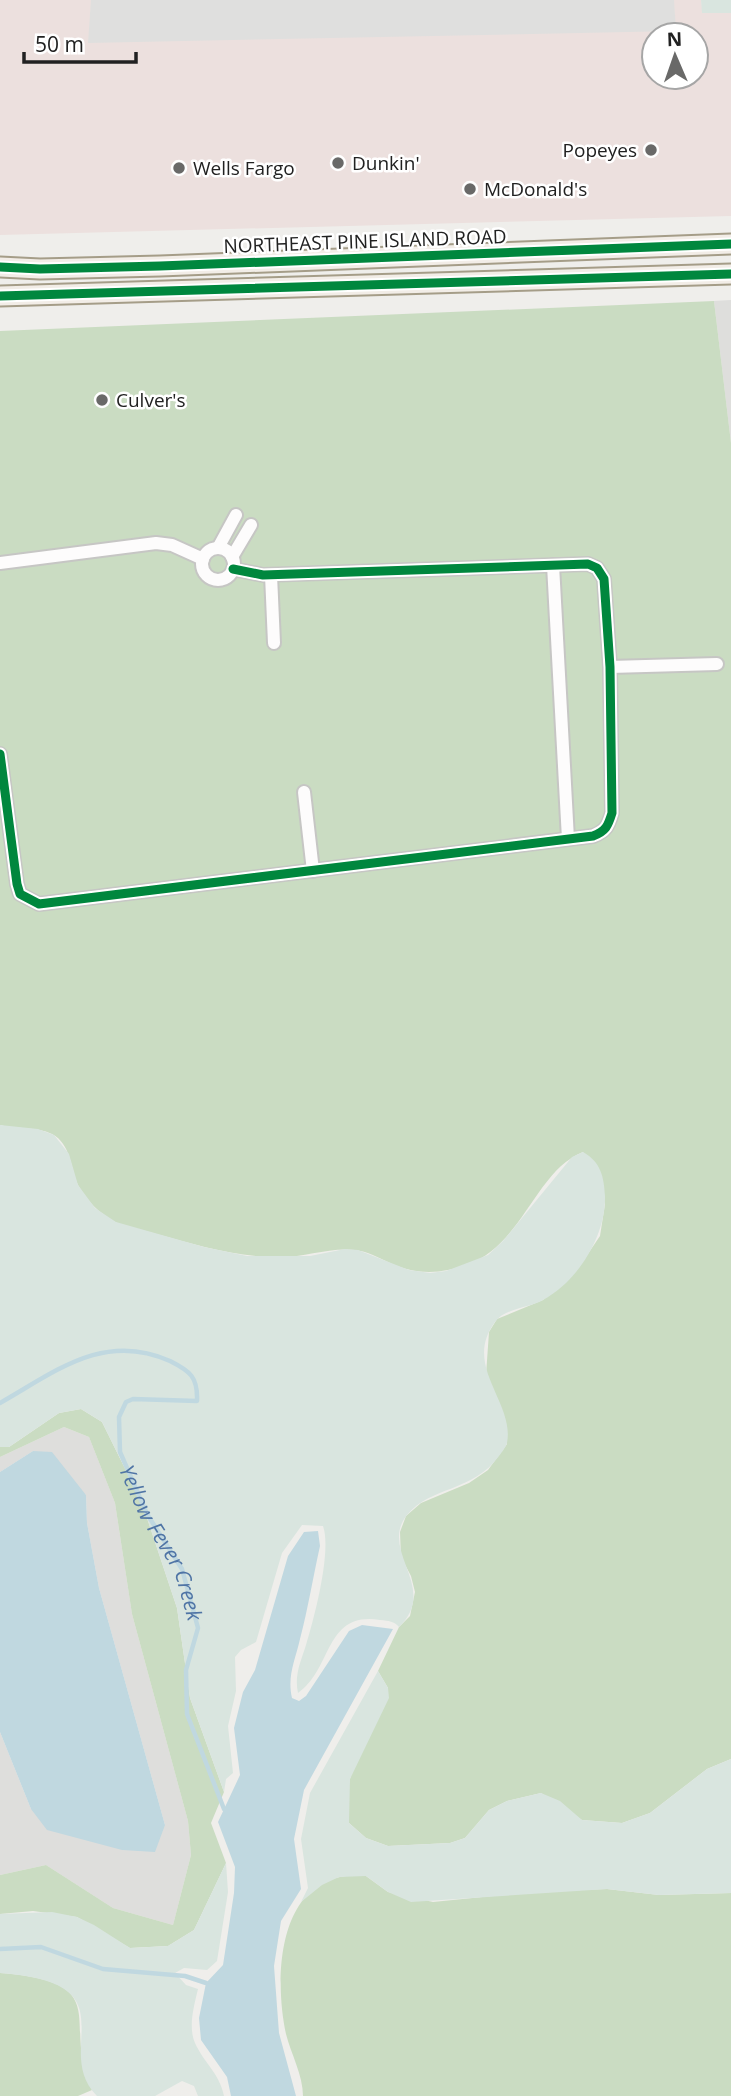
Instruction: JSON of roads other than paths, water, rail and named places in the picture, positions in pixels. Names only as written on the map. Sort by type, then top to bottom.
[{"type":"main road","name":"NORTHEAST PINE ISLAND ROAD","points":[[0,267],[81,268],[731,244]]},
{"type":"main road","points":[[0,289],[64,284],[75,278],[81,268]]},
{"type":"main road","points":[[0,296],[731,274]]},
{"type":"street","points":[[236,515],[218,548],[208,551],[203,559],[203,570],[211,578],[221,579],[251,525]]},
{"type":"street","points":[[0,563],[156,543],[172,545],[203,559]]},
{"type":"street","points":[[0,754],[17,884],[20,894],[29,901],[57,902],[568,839],[603,832],[612,813],[610,667],[602,572],[588,564],[271,575],[232,563],[218,548]]},
{"type":"street","points":[[553,565],[568,839]]},
{"type":"street","points":[[271,575],[274,643]]},
{"type":"street","points":[[610,667],[717,664]]},
{"type":"street","points":[[304,792],[313,871]]},
{"type":"water","points":[[33,1451],[52,1452],[86,1495],[87,1523],[99,1588],[165,1825],[155,1852],[122,1850],[47,1830],[31,1809],[0,1732],[0,1472]]},
{"type":"water","points":[[318,1531],[320,1546],[291,1675],[292,1698],[299,1701],[306,1696],[349,1631],[362,1625],[393,1629],[304,1790],[294,1839],[301,1889],[281,1921],[274,1966],[279,2033],[296,2096],[231,2096],[227,2077],[201,2040],[199,2018],[206,1983],[223,1965],[234,1893],[235,1867],[218,1822],[240,1775],[234,1728],[243,1692],[255,1670],[288,1556],[304,1532]]},
{"type":"waterway","name":"Yellow Fever Creek","points":[[0,1403],[61,1368],[102,1353],[146,1353],[170,1361],[188,1372],[194,1380],[197,1401],[133,1399],[126,1402],[119,1417],[120,1452],[147,1514],[182,1569],[198,1628],[186,1670],[187,1714],[224,1809]]},
{"type":"waterway","points":[[0,1949],[41,1947],[103,1969],[185,1976],[206,1983]]},
{"type":"place","name":"Popeyes","points":[[651,150]]},
{"type":"place","name":"Dunkin'","points":[[338,163]]},
{"type":"place","name":"Wells Fargo","points":[[179,168]]},
{"type":"place","name":"McDonald's","points":[[470,189]]},
{"type":"place","name":"Culver's","points":[[102,400]]}]
